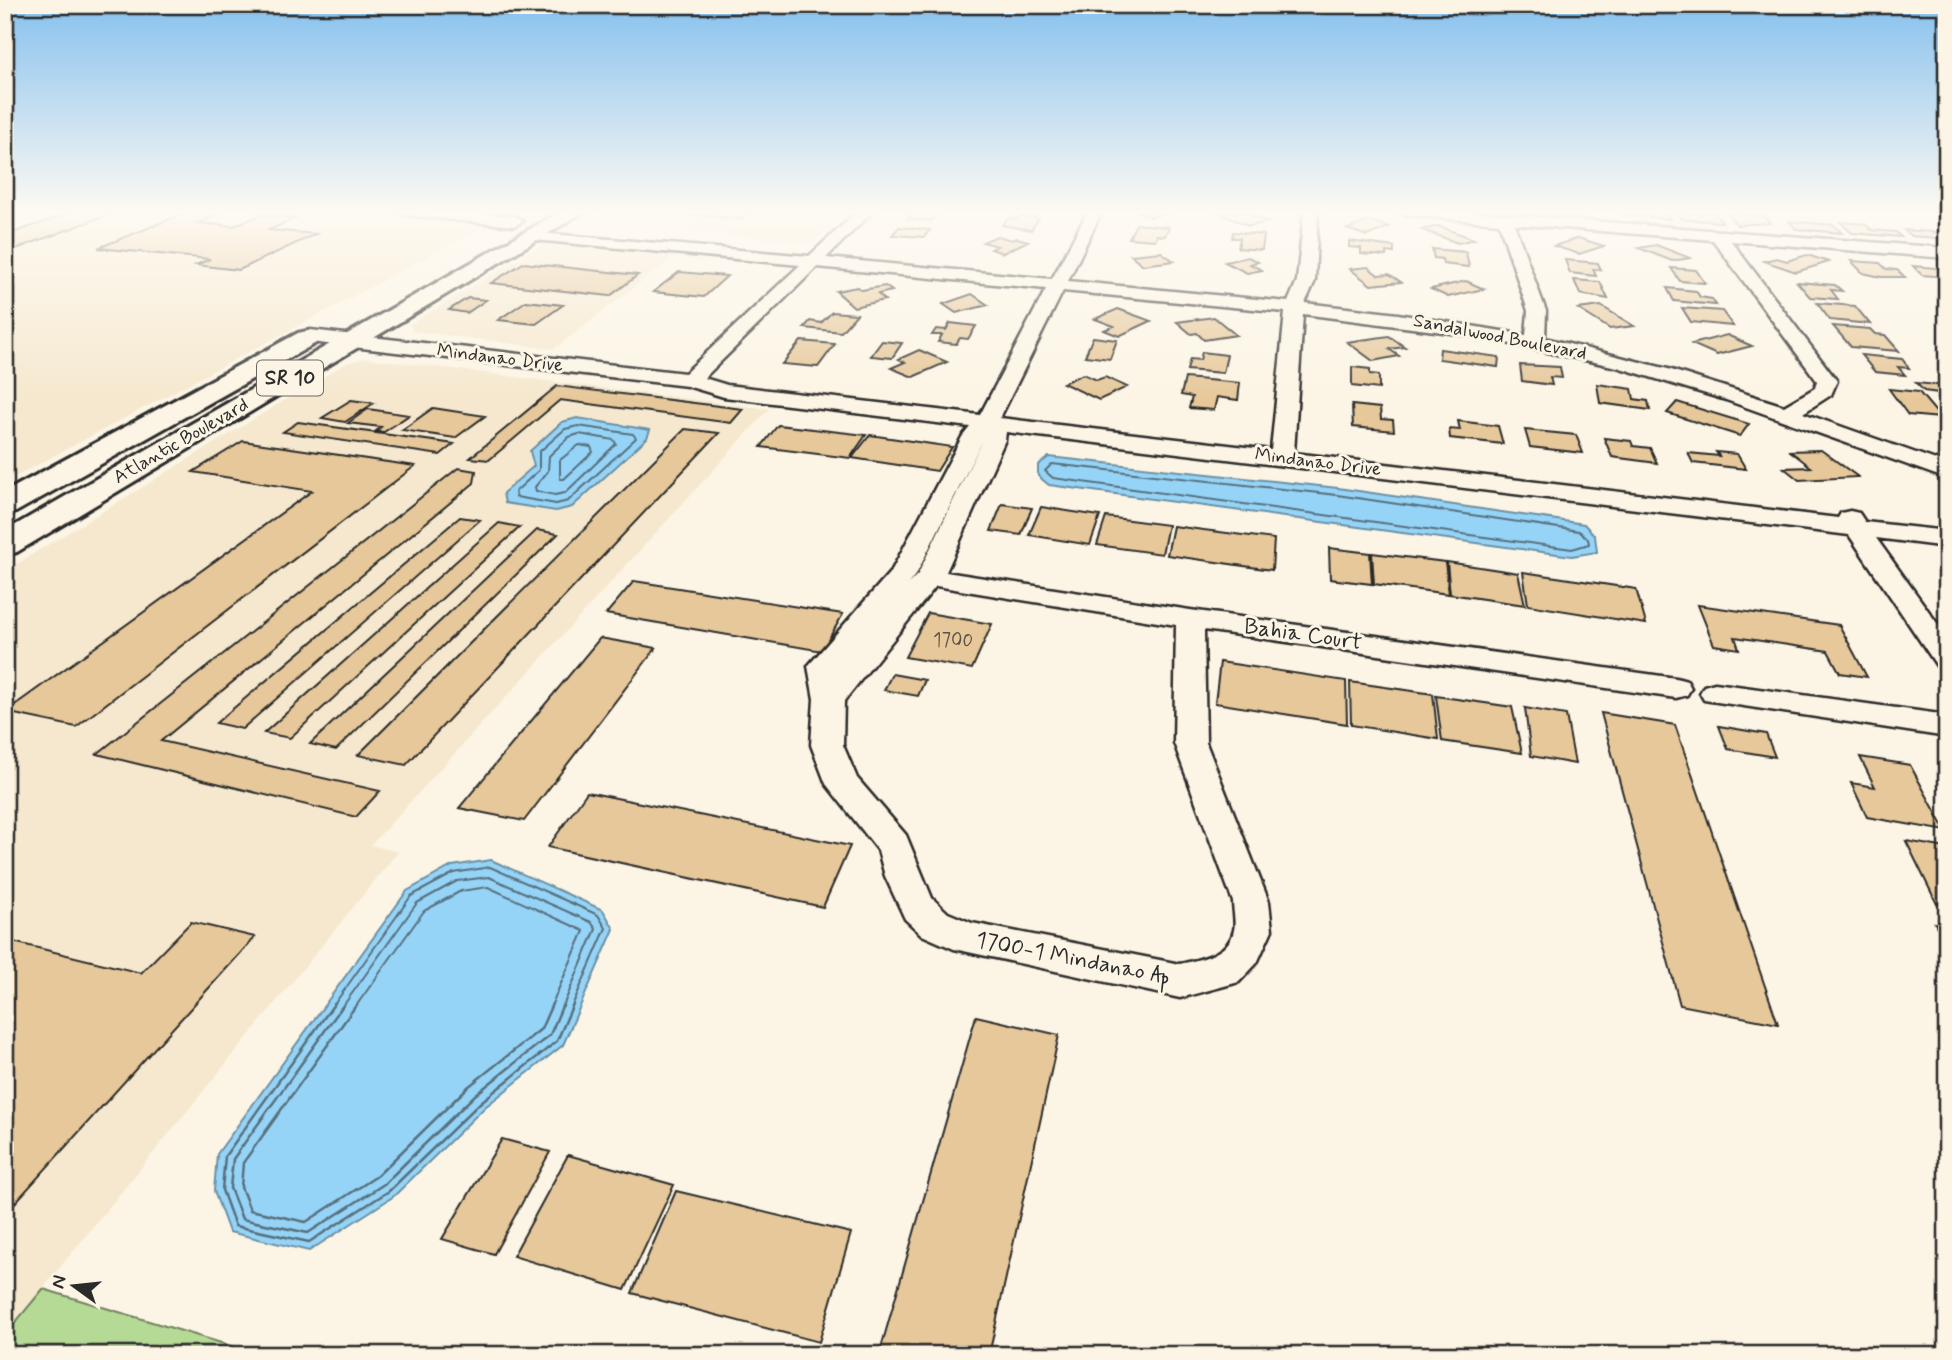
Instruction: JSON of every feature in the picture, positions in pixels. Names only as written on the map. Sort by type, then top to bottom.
[{"type":"highway","name":"Atlantic Boulevard","points":[[5,545],[349,329],[444,274]]},
{"type":"highway","name":"Atlantic Boulevard","points":[[5,505],[310,336],[349,329]]},
{"type":"street","points":[[690,380],[801,274]]},
{"type":"street","name":"Sandalwood Boulevard","points":[[1012,274],[1297,301],[1408,320],[1536,334],[1668,358],[1748,382]]},
{"type":"street","points":[[829,699],[930,577],[994,440],[995,432],[990,416],[1061,274]]},
{"type":"street","points":[[1283,450],[1297,301],[1306,274]]},
{"type":"street","points":[[1524,274],[1536,311],[1536,334]]},
{"type":"street","points":[[1747,274],[1827,381],[1824,390],[1787,413]]},
{"type":"street","name":"Mindanao Drive","points":[[349,329],[690,380],[724,391],[990,416],[1283,450],[1852,520],[1947,540]]},
{"type":"street","name":"Sandalwood Boulevard","points":[[1536,334],[1787,413],[1944,473]]},
{"type":"street","points":[[1783,393],[1831,409]]},
{"type":"street","name":"1700-1 Mindanao Ap","points":[[990,416],[973,437],[904,573],[823,666],[829,699],[827,745],[843,784],[894,845],[903,876],[918,908],[935,924],[967,938],[1180,981],[1225,970],[1243,952],[1253,930],[1251,902],[1191,743],[1188,721],[1190,619]]},
{"type":"street","points":[[1915,439],[1944,473]]},
{"type":"street","points":[[1852,520],[1947,659]]},
{"type":"street","name":"Mindanao Drive","points":[[1852,520],[1947,522]]},
{"type":"street","name":"Bahia Court","points":[[930,577],[1190,619],[1676,688]]},
{"type":"street","points":[[1715,693],[1947,726]]},
{"type":"shaded area","points":[[5,274],[394,274],[5,482]]},
{"type":"shaded area","points":[[492,274],[651,274],[554,349],[412,331],[410,324]]},
{"type":"shaded area","points":[[366,358],[769,409],[371,845],[398,852],[5,1335],[5,571],[346,363]]},
{"type":"green space","points":[[43,1289],[261,1355],[5,1355],[5,1335]]},
{"type":"water","points":[[577,418],[650,430],[647,438],[572,507],[556,511],[505,503],[503,493],[534,466],[530,451],[562,422]]},
{"type":"water","points":[[1049,457],[1338,488],[1584,524],[1595,536],[1597,552],[1572,556],[1049,485],[1038,476],[1038,465]]},
{"type":"water","points":[[491,860],[603,910],[614,929],[563,1045],[485,1107],[394,1196],[309,1251],[229,1232],[214,1191],[217,1154],[407,891],[452,866]]},
{"type":"building","points":[[505,274],[638,275],[610,296],[491,283]]},
{"type":"building","points":[[676,274],[727,276],[704,297],[653,292]]},
{"type":"building","points":[[1357,274],[1390,274],[1401,282],[1371,285]]},
{"type":"building","points":[[1675,274],[1699,274],[1705,283],[1680,281]]},
{"type":"building","points":[[1870,274],[1902,274],[1905,277]]},
{"type":"building","points":[[1947,274],[1947,277],[1922,275]]},
{"type":"building","points":[[1574,280],[1600,282],[1608,299],[1580,294]]},
{"type":"building","points":[[1466,281],[1484,289],[1448,297],[1431,289]]},
{"type":"building","points":[[1797,282],[1835,285],[1842,291],[1831,290],[1838,299],[1810,297]]},
{"type":"building","points":[[885,286],[892,291],[878,294],[885,300],[854,307],[836,291],[857,287],[862,290]]},
{"type":"building","points":[[1667,288],[1696,291],[1700,297],[1712,299],[1716,305],[1674,301]]},
{"type":"building","points":[[972,294],[988,305],[956,313],[943,304]]},
{"type":"building","points":[[468,298],[486,300],[467,313],[449,310]]},
{"type":"building","points":[[526,301],[563,305],[536,324],[498,320]]},
{"type":"building","points":[[1817,303],[1855,306],[1870,324],[1830,320]]},
{"type":"building","points":[[1601,306],[1634,326],[1610,329],[1578,309]]},
{"type":"building","points":[[1682,308],[1722,311],[1733,326],[1691,322]]},
{"type":"building","points":[[1118,309],[1151,321],[1119,336],[1104,330],[1114,326],[1095,319]]},
{"type":"building","points":[[832,312],[857,314],[841,332],[804,328],[810,321],[821,323]]},
{"type":"building","points":[[1214,317],[1236,335],[1204,340],[1197,333],[1191,334],[1177,322]]},
{"type":"building","points":[[950,323],[976,326],[968,339],[960,338],[956,344],[938,342],[942,335],[932,335],[936,329],[946,330]]},
{"type":"building","points":[[1833,326],[1870,329],[1875,334],[1885,335],[1899,351],[1851,347]]},
{"type":"building","points":[[1727,335],[1752,346],[1717,355],[1692,344]]},
{"type":"building","points":[[1389,336],[1405,347],[1389,349],[1399,356],[1373,361],[1347,342]]},
{"type":"building","points":[[1093,337],[1117,340],[1110,359],[1085,356]]},
{"type":"building","points":[[801,341],[835,344],[818,367],[782,364]]},
{"type":"building","points":[[882,341],[902,343],[892,358],[871,356]]},
{"type":"building","points":[[1440,349],[1499,357],[1498,367],[1439,359]]},
{"type":"building","points":[[919,350],[947,362],[913,377],[891,368],[905,362],[899,359]]},
{"type":"building","points":[[1202,352],[1227,355],[1223,373],[1187,370],[1190,359],[1200,360]]},
{"type":"building","points":[[1861,355],[1902,359],[1909,368],[1898,367],[1905,375],[1875,372]]},
{"type":"building","points":[[1520,365],[1560,367],[1562,378],[1550,377],[1552,385],[1522,381]]},
{"type":"building","points":[[1352,367],[1370,369],[1370,374],[1379,375],[1379,389],[1352,386]]},
{"type":"building","points":[[1083,374],[1097,380],[1105,377],[1127,387],[1099,400],[1063,383]]},
{"type":"building","points":[[1185,378],[1240,383],[1238,400],[1217,397],[1214,410],[1189,408],[1192,397],[1181,395]]},
{"type":"building","points":[[1916,383],[1947,386],[1947,394],[1924,391]]},
{"type":"building","points":[[1597,384],[1632,389],[1634,399],[1648,401],[1650,410],[1600,403]]},
{"type":"building","points":[[557,386],[743,409],[731,423],[560,400],[489,460],[470,458]]},
{"type":"building","points":[[1889,389],[1919,392],[1941,418],[1908,415]]},
{"type":"building","points":[[351,400],[374,403],[345,422],[322,418]]},
{"type":"building","points":[[1677,402],[1749,424],[1740,436],[1667,413]]},
{"type":"building","points":[[1352,405],[1380,408],[1381,419],[1393,420],[1394,431],[1353,427]]},
{"type":"building","points":[[433,408],[485,416],[455,438],[402,430]]},
{"type":"building","points":[[368,409],[409,415],[384,432],[376,431],[381,427],[348,423]]},
{"type":"building","points":[[1458,421],[1498,426],[1503,444],[1450,438],[1449,429],[1460,430]]},
{"type":"building","points":[[298,422],[454,444],[440,455],[283,432]]},
{"type":"building","points":[[778,425],[866,435],[850,458],[761,447]]},
{"type":"building","points":[[685,429],[719,433],[406,765],[358,755]]},
{"type":"building","points":[[1525,430],[1576,435],[1583,453],[1530,447]]},
{"type":"building","points":[[870,435],[952,447],[937,471],[852,458]]},
{"type":"building","points":[[1604,438],[1631,441],[1633,446],[1650,448],[1657,463],[1612,457]]},
{"type":"building","points":[[243,441],[415,466],[76,727],[5,712],[312,491],[193,472]]},
{"type":"building","points":[[1821,450],[1858,477],[1799,480],[1784,468],[1811,467],[1790,451]]},
{"type":"building","points":[[1716,452],[1737,454],[1746,469],[1693,463],[1688,453],[1719,456]]},
{"type":"building","points":[[458,468],[476,471],[474,483],[161,741],[380,791],[356,817],[97,754]]},
{"type":"building","points":[[1002,504],[1032,508],[1021,535],[991,531]]},
{"type":"building","points":[[1041,507],[1100,516],[1090,545],[1029,535]]},
{"type":"building","points":[[460,517],[480,520],[242,729],[216,723]]},
{"type":"building","points":[[1106,517],[1168,525],[1162,554],[1097,545]]},
{"type":"building","points":[[499,523],[520,527],[290,738],[264,733]]},
{"type":"building","points":[[1173,526],[1274,539],[1272,570],[1167,555]]},
{"type":"building","points":[[537,530],[558,534],[336,750],[310,744]]},
{"type":"building","points":[[1329,548],[1370,553],[1372,584],[1330,579]]},
{"type":"building","points":[[1372,553],[1445,562],[1449,594],[1374,584]]},
{"type":"building","points":[[1447,562],[1518,573],[1525,605],[1450,594]]},
{"type":"building","points":[[1523,572],[1636,589],[1646,624],[1528,605]]},
{"type":"building","points":[[634,581],[843,614],[822,651],[606,614]]},
{"type":"building","points":[[1698,605],[1839,625],[1867,677],[1840,673],[1828,651],[1735,637],[1739,649],[1714,645]]},
{"type":"building","points":[[928,613],[992,624],[972,669],[905,657]]},
{"type":"building","points":[[600,638],[656,648],[524,821],[459,808]]},
{"type":"building","points":[[1220,662],[1346,681],[1347,724],[1215,703]]},
{"type":"building","points":[[892,674],[925,680],[918,696],[884,690]]},
{"type":"building","points":[[1350,682],[1433,694],[1438,739],[1351,725]]},
{"type":"building","points":[[1436,696],[1512,707],[1522,753],[1442,741]]},
{"type":"building","points":[[1525,708],[1566,715],[1575,764],[1531,756]]},
{"type":"building","points":[[1601,713],[1675,725],[1778,1024],[1680,1005]]},
{"type":"building","points":[[1719,726],[1766,734],[1775,757],[1728,749]]},
{"type":"building","points":[[1860,757],[1910,765],[1946,831],[1867,817],[1851,783],[1875,787]]},
{"type":"building","points":[[587,792],[850,846],[823,907],[548,847]]},
{"type":"building","points":[[1906,841],[1947,848],[1947,905],[1937,904]]},
{"type":"building","points":[[191,922],[255,937],[5,1214],[5,940],[141,973]]},
{"type":"building","points":[[1935,923],[1947,926],[1947,947]]},
{"type":"building","points":[[976,1016],[1059,1035],[989,1355],[879,1355]]},
{"type":"building","points":[[502,1139],[550,1152],[494,1254],[442,1239]]},
{"type":"building","points":[[568,1155],[674,1185],[625,1290],[513,1256]]},
{"type":"building","points":[[676,1191],[851,1233],[819,1342],[632,1293]]}]
